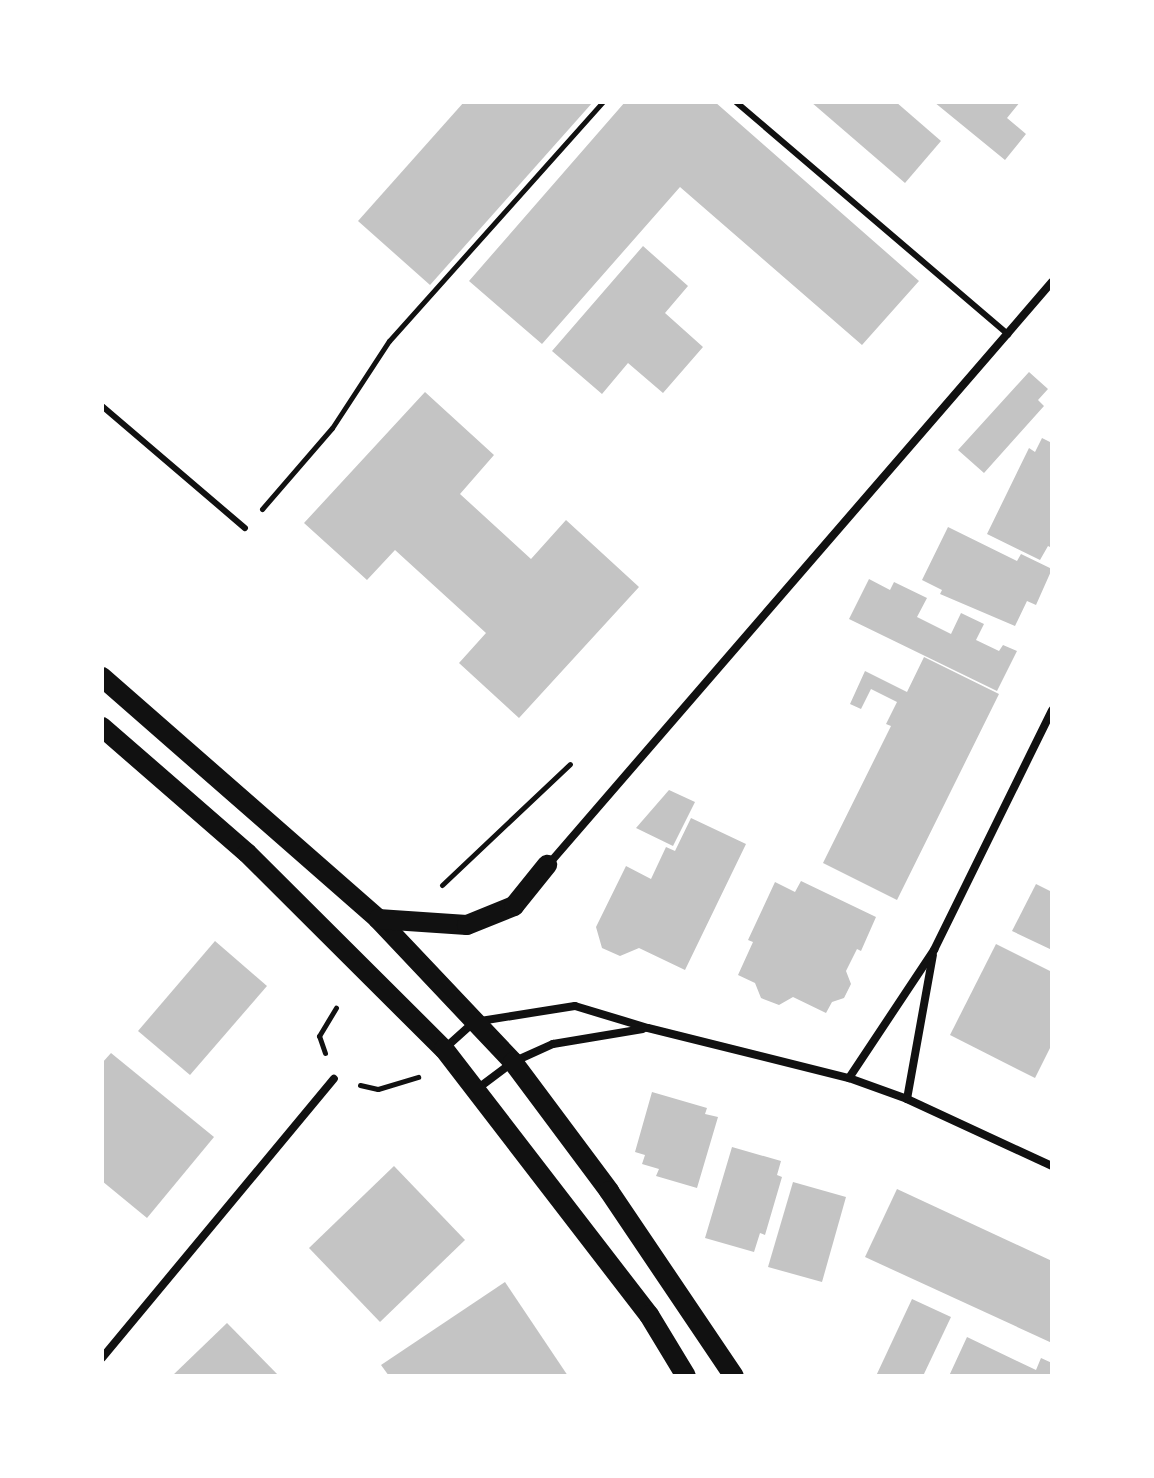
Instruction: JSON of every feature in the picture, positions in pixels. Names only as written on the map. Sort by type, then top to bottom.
[{"type":"main road","points":[[102,677],[378,919],[513,1062],[609,1191],[734,1376]]},
{"type":"main road","points":[[102,727],[247,853],[444,1049],[649,1315],[686,1376]]},
{"type":"main road","points":[[378,919],[467,925],[514,906],[547,865]]},
{"type":"street","points":[[547,865],[1052,282]]},
{"type":"street","points":[[849,1078],[934,950],[1051,715]]},
{"type":"street","points":[[907,1099],[934,950]]},
{"type":"street","points":[[444,1049],[474,1022],[575,1006],[648,1028],[849,1078],[907,1099],[1052,1166]]},
{"type":"street","points":[[477,1089],[513,1062],[553,1044],[648,1028]]},
{"type":"street","points":[[102,1358],[334,1079]]},
{"type":"lane","points":[[736,102],[1008,334]]},
{"type":"lane","points":[[102,406],[245,528]]},
{"type":"path","points":[[245,528],[332,428],[389,341],[603,102]]},
{"type":"path","points":[[442,885],[570,764]]},
{"type":"path","points":[[336,1008],[319,1036],[334,1079],[378,1089],[418,1077]]},
{"type":"building","points":[[464,102],[593,102],[430,285],[358,221]]},
{"type":"building","points":[[625,102],[715,102],[919,281],[862,345],[680,187],[542,344],[469,281]]},
{"type":"building","points":[[811,102],[896,102],[941,141],[905,183]]},
{"type":"building","points":[[934,102],[1020,102],[1007,118],[1026,134],[1005,160]]},
{"type":"building","points":[[643,246],[688,286],[665,313],[703,347],[663,393],[628,363],[602,394],[552,351]]},
{"type":"building","points":[[1029,372],[1048,389],[1038,400],[1044,406],[984,473],[958,450]]},
{"type":"building","points":[[425,392],[494,455],[460,494],[531,559],[566,520],[639,587],[519,718],[459,663],[486,633],[395,550],[367,580],[304,523]]},
{"type":"building","points":[[1042,438],[1052,443],[1052,548],[1048,546],[1040,560],[987,534],[1029,448],[1035,452]]},
{"type":"building","points":[[948,527],[1017,561],[1021,554],[1052,569],[1036,605],[1027,601],[1015,626],[940,594],[942,590],[922,580]]},
{"type":"building","points":[[869,579],[890,590],[894,582],[927,598],[917,617],[951,634],[961,613],[984,624],[976,640],[999,651],[1003,645],[1017,651],[997,691],[849,619]]},
{"type":"building","points":[[924,657],[999,694],[897,900],[823,863],[891,726],[886,724],[897,702],[871,689],[861,709],[850,704],[865,671],[907,692]]},
{"type":"building","points":[[669,790],[695,802],[673,846],[636,828]]},
{"type":"building","points":[[691,818],[746,844],[685,970],[639,948],[620,956],[602,948],[596,927],[626,866],[651,879],[666,847],[675,851]]},
{"type":"building","points":[[801,881],[876,917],[861,951],[857,949],[846,971],[851,984],[844,998],[832,1002],[826,1013],[793,997],[779,1005],[761,998],[755,983],[738,975],[753,942],[748,940],[775,882],[795,892]]},
{"type":"building","points":[[1036,884],[1052,892],[1052,950],[1012,931]]},
{"type":"building","points":[[215,941],[267,986],[190,1075],[138,1031]]},
{"type":"building","points":[[996,944],[1052,972],[1052,1044],[1035,1078],[950,1035]]},
{"type":"building","points":[[111,1053],[214,1137],[147,1218],[102,1181],[102,1063]]},
{"type":"building","points":[[652,1092],[707,1108],[705,1114],[718,1117],[697,1188],[656,1176],[659,1169],[642,1164],[645,1155],[635,1152]]},
{"type":"building","points":[[732,1147],[781,1161],[777,1175],[782,1177],[765,1235],[760,1233],[754,1252],[705,1238]]},
{"type":"building","points":[[394,1166],[465,1240],[380,1322],[309,1248]]},
{"type":"building","points":[[793,1182],[846,1197],[822,1282],[768,1267]]},
{"type":"building","points":[[897,1189],[1052,1261],[1052,1343],[865,1257]]},
{"type":"building","points":[[505,1282],[568,1376],[389,1376],[381,1365]]},
{"type":"building","points":[[912,1299],[951,1317],[923,1376],[876,1376]]},
{"type":"building","points":[[227,1323],[279,1376],[172,1376]]},
{"type":"building","points":[[967,1337],[1036,1370],[1041,1358],[1052,1363],[1052,1376],[949,1376]]}]
